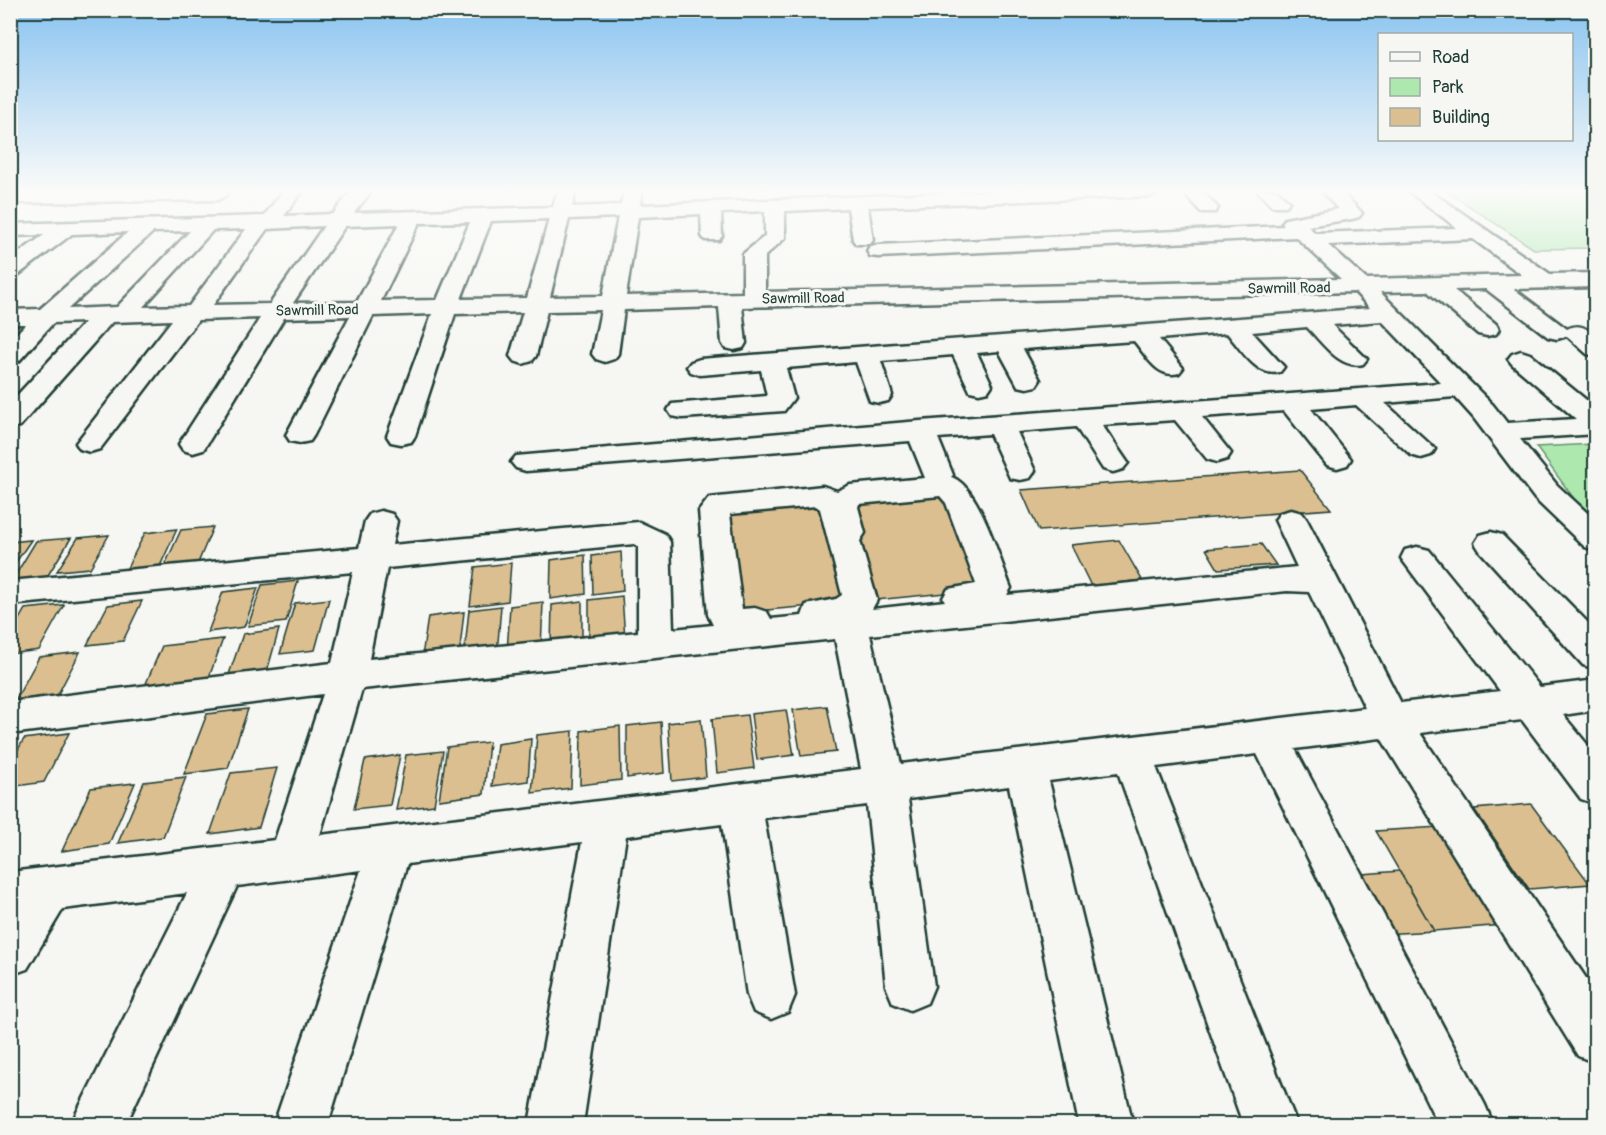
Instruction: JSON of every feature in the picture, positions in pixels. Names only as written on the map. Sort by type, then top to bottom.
[{"type":"street","points":[[10,270],[47,243]]},
{"type":"street","points":[[10,356],[46,316],[128,243]]},
{"type":"street","points":[[10,420],[181,243]]},
{"type":"street","points":[[90,443],[249,243]]},
{"type":"street","points":[[193,444],[323,243]]},
{"type":"street","points":[[300,435],[363,309],[402,243]]},
{"type":"street","points":[[401,436],[446,307],[477,243]]},
{"type":"street","points":[[523,356],[552,243]]},
{"type":"street","points":[[605,354],[624,243]]},
{"type":"street","points":[[754,300],[754,254],[768,243]]},
{"type":"street","points":[[869,243],[870,245],[958,243]]},
{"type":"street","points":[[1313,243],[1360,286],[1460,388],[1500,432],[1546,492],[1596,539]]},
{"type":"street","points":[[1492,243],[1545,281]]},
{"type":"street","name":"Sawmill Road","points":[[10,317],[754,300],[1142,282],[1360,286],[1545,281],[1592,283]]},
{"type":"street","points":[[1492,283],[1567,333],[1596,349]]},
{"type":"street","points":[[1434,285],[1487,329]]},
{"type":"street","points":[[730,300],[734,343]]},
{"type":"street","points":[[700,367],[1385,314]]},
{"type":"street","points":[[1313,320],[1354,359]]},
{"type":"street","points":[[1233,326],[1271,367]]},
{"type":"street","points":[[1141,333],[1170,368]]},
{"type":"street","points":[[1007,343],[1027,380]]},
{"type":"street","points":[[962,346],[979,385]]},
{"type":"street","points":[[866,354],[879,395]]},
{"type":"street","points":[[1521,358],[1596,424]]},
{"type":"street","points":[[682,411],[774,405],[781,398],[772,361]]},
{"type":"street","points":[[526,462],[1460,388]]},
{"type":"street","points":[[1361,396],[1421,449]]},
{"type":"street","points":[[1290,401],[1337,459]]},
{"type":"street","points":[[1181,409],[1216,453]]},
{"type":"street","points":[[1083,417],[1113,463]]},
{"type":"street","points":[[999,423],[1020,471]]},
{"type":"street","points":[[1500,432],[1596,424]]},
{"type":"street","points":[[920,429],[938,475]]},
{"type":"street","points":[[10,718],[347,676],[656,644],[755,627],[844,611],[860,600],[834,505],[823,496],[720,505],[714,511],[725,615],[734,623],[755,627],[850,625],[963,605],[985,595],[994,588],[960,499],[947,486],[850,495],[842,506],[866,596],[881,605],[963,605],[1287,579],[1320,580]]},
{"type":"street","points":[[1292,520],[1391,721],[1596,1038]]},
{"type":"street","points":[[291,859],[347,676],[381,521]]},
{"type":"street","points":[[10,593],[373,561],[639,533],[654,542],[656,644]]},
{"type":"street","points":[[1491,543],[1596,655]]},
{"type":"street","points":[[1416,558],[1596,786]]},
{"type":"street","points":[[850,625],[885,784],[910,986]]},
{"type":"street","points":[[10,952],[30,892],[1596,695]]},
{"type":"street","points":[[1268,736],[1466,1125]]},
{"type":"street","points":[[1131,754],[1270,1125]]},
{"type":"street","points":[[1025,766],[1106,1125]]},
{"type":"street","points":[[740,802],[771,996]]},
{"type":"street","points":[[556,1125],[607,819]]},
{"type":"street","points":[[301,1125],[391,846]]},
{"type":"street","points":[[98,1125],[224,868]]},
{"type":"green space","points":[[1525,243],[1595,243],[1595,248],[1534,249]]},
{"type":"green space","points":[[1595,444],[1595,527],[1536,447]]},
{"type":"building","points":[[1300,470],[1331,509],[1039,531],[1021,490]]},
{"type":"building","points":[[948,491],[984,589],[876,600],[851,499]]},
{"type":"building","points":[[823,500],[846,603],[732,613],[722,509]]},
{"type":"building","points":[[213,527],[198,563],[164,567],[181,530]]},
{"type":"building","points":[[177,529],[160,566],[126,570],[145,533]]},
{"type":"building","points":[[109,535],[90,568],[57,571],[78,538]]},
{"type":"building","points":[[71,538],[45,580],[10,584],[36,541]]},
{"type":"building","points":[[31,540],[10,571],[10,542]]},
{"type":"building","points":[[1119,540],[1142,580],[1091,586],[1071,545]]},
{"type":"building","points":[[1261,544],[1276,565],[1218,569],[1206,549]]},
{"type":"building","points":[[621,552],[623,591],[593,595],[592,556]]},
{"type":"building","points":[[585,555],[586,594],[550,599],[551,560]]},
{"type":"building","points":[[511,563],[508,601],[470,606],[475,567]]},
{"type":"building","points":[[298,581],[286,622],[248,626],[262,585]]},
{"type":"building","points":[[258,588],[244,627],[208,632],[223,592]]},
{"type":"building","points":[[622,596],[625,639],[589,644],[589,600]]},
{"type":"building","points":[[329,599],[315,650],[280,654],[295,603]]},
{"type":"building","points":[[142,601],[123,641],[87,645],[108,605]]},
{"type":"building","points":[[582,601],[582,641],[551,646],[552,605]]},
{"type":"building","points":[[543,602],[541,648],[507,653],[510,606]]},
{"type":"building","points":[[64,605],[39,650],[10,654],[10,635],[25,609]]},
{"type":"building","points":[[501,606],[497,654],[464,658],[469,610]]},
{"type":"building","points":[[464,612],[459,657],[421,663],[428,617]]},
{"type":"building","points":[[279,629],[266,675],[227,680],[243,634]]},
{"type":"building","points":[[223,639],[208,680],[144,688],[162,646]]},
{"type":"building","points":[[80,652],[57,696],[15,701],[39,657]]},
{"type":"building","points":[[827,706],[836,752],[801,756],[793,710]]},
{"type":"building","points":[[248,709],[228,768],[184,774],[207,714]]},
{"type":"building","points":[[786,710],[794,755],[757,760],[751,714]]},
{"type":"building","points":[[747,715],[754,768],[717,773],[712,719]]},
{"type":"building","points":[[701,719],[706,777],[672,781],[668,723]]},
{"type":"building","points":[[661,722],[664,773],[627,778],[627,726]]},
{"type":"building","points":[[620,726],[621,780],[580,785],[581,731]]},
{"type":"building","points":[[573,731],[571,788],[532,793],[537,735]]},
{"type":"building","points":[[69,733],[44,782],[10,787],[10,764],[24,739]]},
{"type":"building","points":[[531,739],[528,781],[492,786],[497,744]]},
{"type":"building","points":[[489,742],[484,794],[439,800],[447,747]]},
{"type":"building","points":[[443,751],[434,805],[396,810],[406,755]]},
{"type":"building","points":[[400,755],[390,805],[354,809],[365,760]]},
{"type":"building","points":[[277,768],[259,827],[210,834],[231,773]]},
{"type":"building","points":[[186,777],[163,837],[118,843],[144,782]]},
{"type":"building","points":[[135,783],[109,844],[62,851],[91,788]]},
{"type":"building","points":[[1531,804],[1590,884],[1529,889],[1474,809]]},
{"type":"building","points":[[1440,827],[1502,925],[1434,931],[1376,831]]},
{"type":"building","points":[[1400,871],[1434,931],[1382,934],[1350,875]]}]
